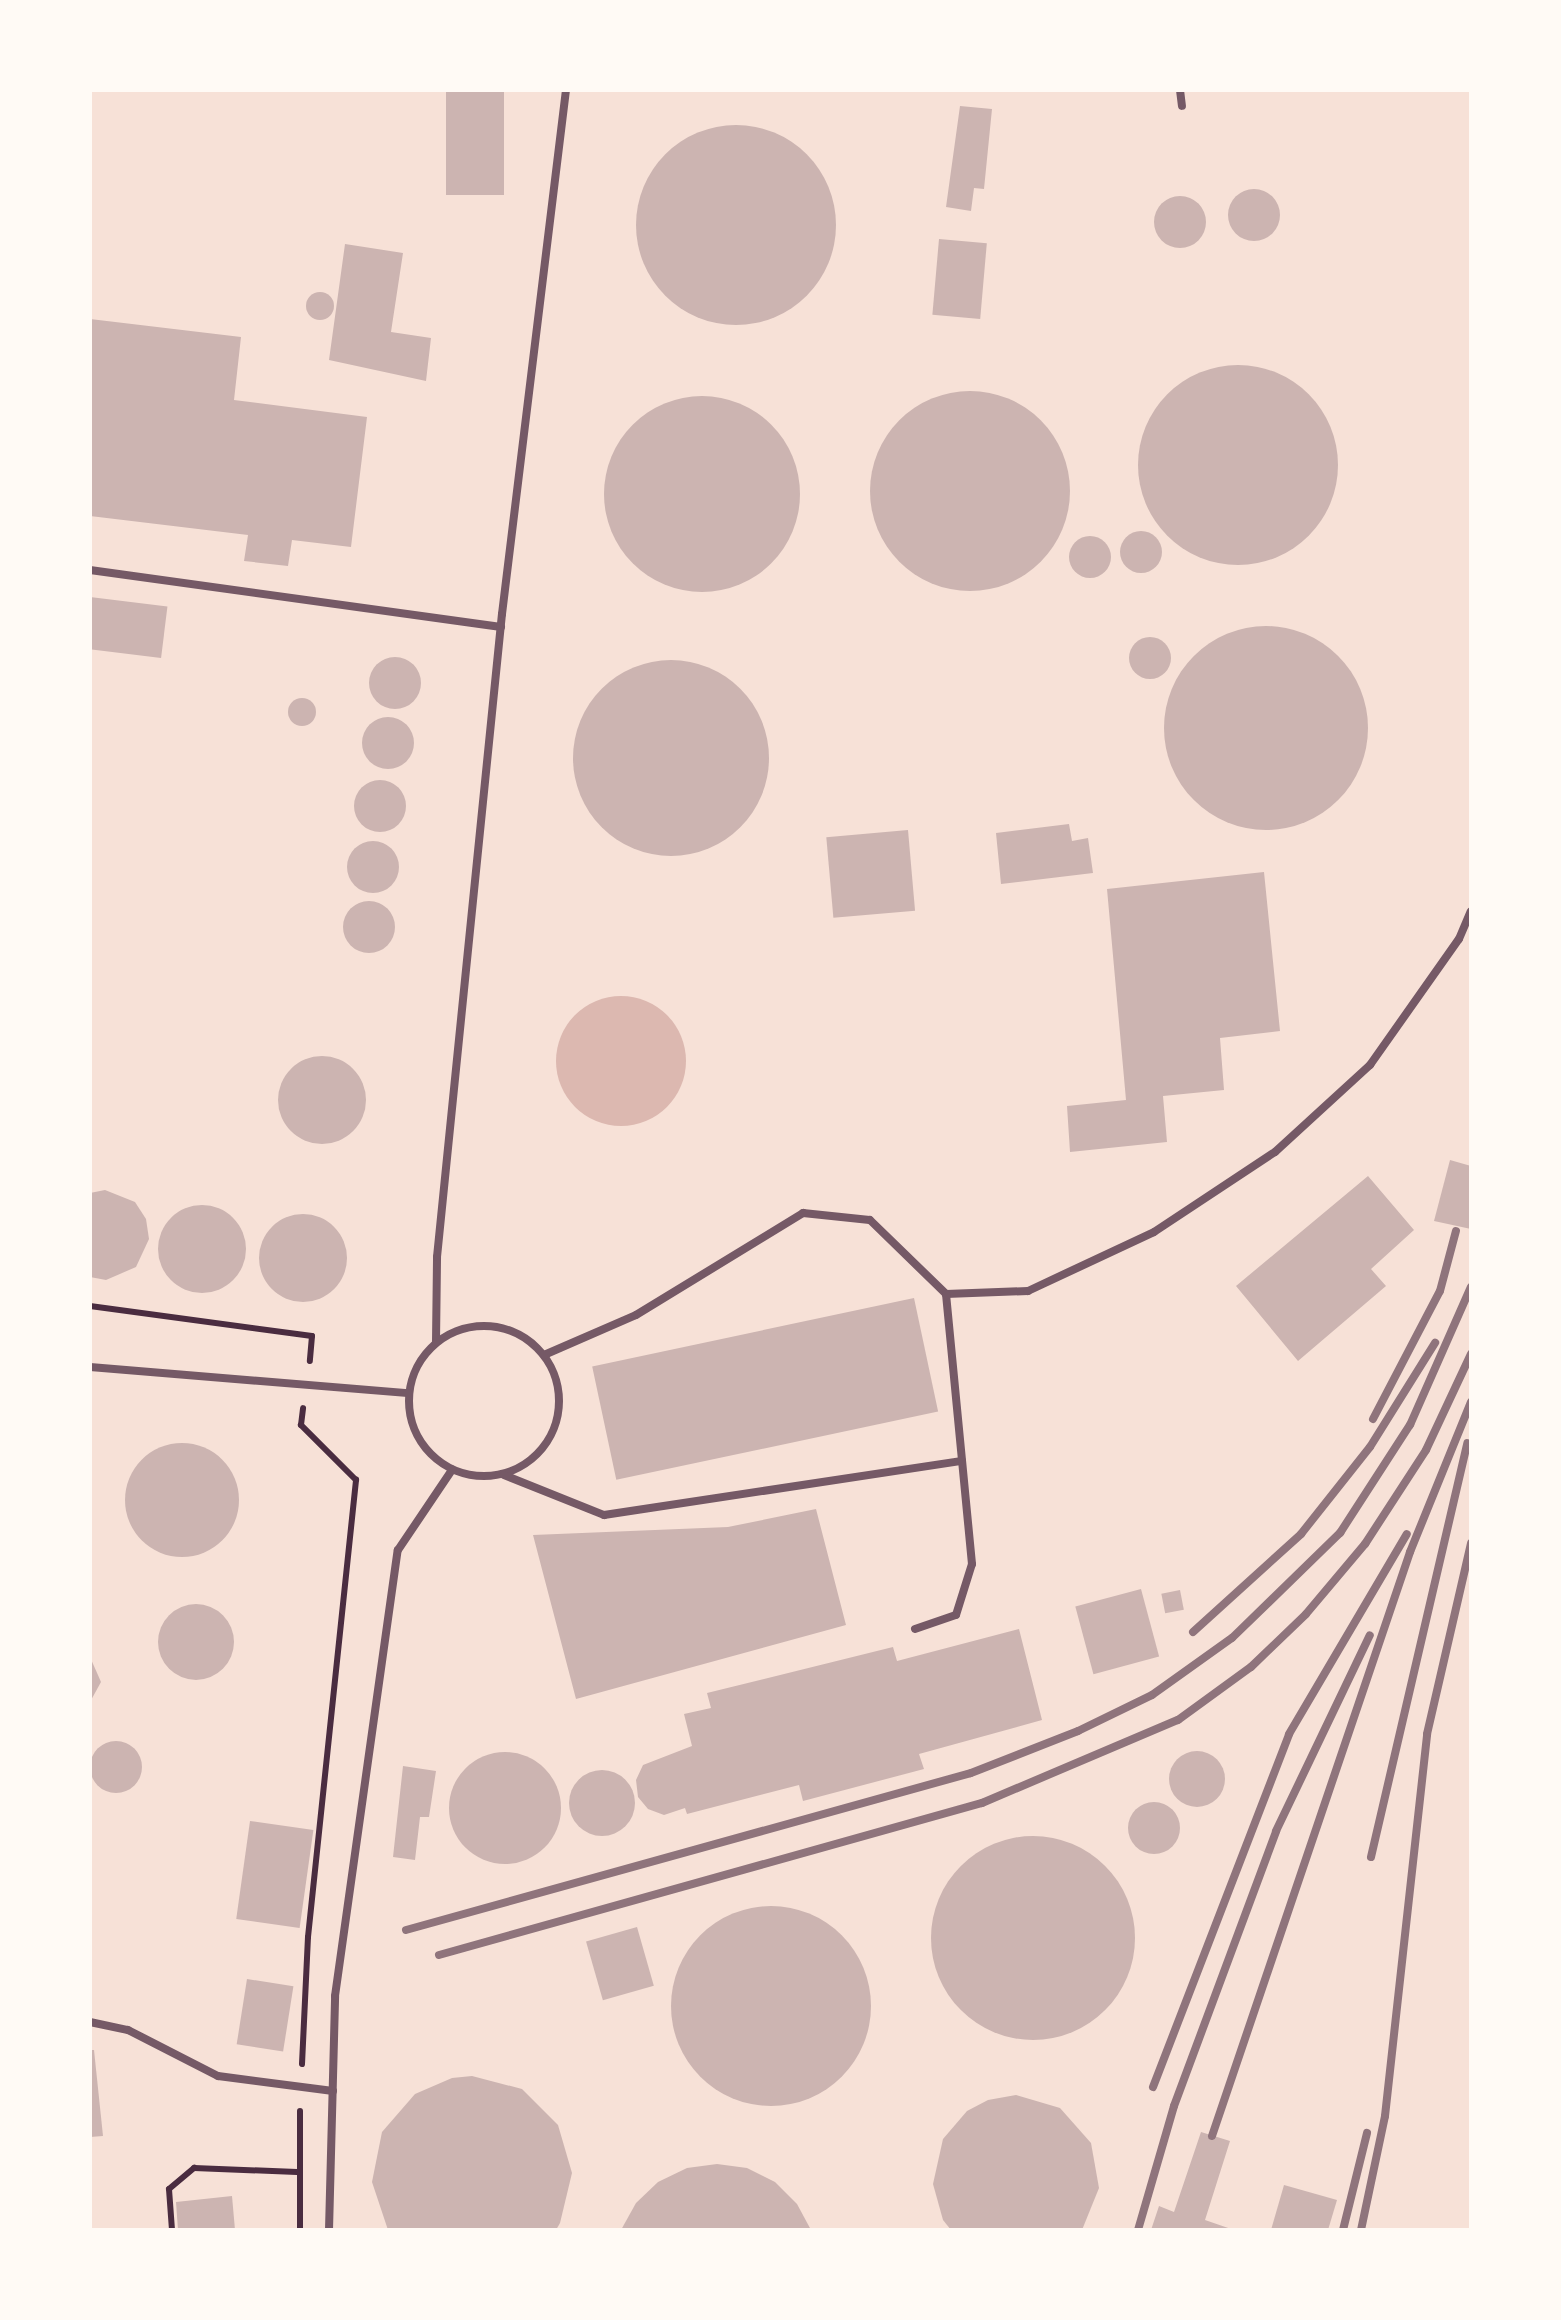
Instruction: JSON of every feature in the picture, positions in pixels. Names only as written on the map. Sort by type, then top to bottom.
[{"type":"lane","points":[[436,1342],[437,1256],[501,627],[566,90]]},
{"type":"lane","points":[[1180,90],[1182,106]]},
{"type":"lane","points":[[90,570],[501,627]]},
{"type":"lane","points":[[946,1294],[1028,1290],[1154,1232],[1275,1152],[1370,1065],[1459,940],[1471,911]]},
{"type":"lane","points":[[544,1355],[636,1315],[803,1213],[870,1220],[946,1294],[972,1564],[956,1615],[915,1629]]},
{"type":"lane","points":[[504,1328],[526,1338],[544,1355],[556,1376],[560,1401],[556,1425],[544,1448],[526,1464],[504,1475],[478,1477],[452,1470],[432,1458],[409,1417],[408,1393],[413,1374],[436,1342],[457,1330],[504,1328]]},
{"type":"lane","points":[[90,1368],[408,1393]]},
{"type":"lane","points":[[504,1475],[604,1516],[962,1461]]},
{"type":"lane","points":[[329,2230],[335,1996],[398,1550],[452,1470]]},
{"type":"lane","points":[[90,2022],[128,2030],[218,2076],[333,2091]]},
{"type":"path","points":[[90,1306],[312,1336],[300,1425],[356,1480],[308,1938],[297,2172],[300,2230]]},
{"type":"path","points":[[172,2230],[169,2188],[194,2168],[297,2172]]},
{"type":"shaded area","points":[[621,996],[646,1001],[667,1015],[681,1036],[686,1061],[681,1086],[667,1107],[646,1121],[621,1126],[596,1121],[575,1107],[561,1086],[556,1061],[561,1036],[575,1015],[596,1001]]},
{"type":"building","points":[[446,90],[504,90],[504,195],[446,195]]},
{"type":"building","points":[[960,106],[992,109],[984,189],[974,188],[971,211],[946,207]]},
{"type":"building","points":[[736,125],[774,133],[806,155],[828,187],[836,225],[828,263],[806,295],[774,317],[736,325],[698,317],[666,295],[644,263],[636,225],[644,187],[666,155],[698,133]]},
{"type":"building","points":[[1254,189],[1272,197],[1280,215],[1272,233],[1254,241],[1236,233],[1228,215],[1236,197]]},
{"type":"building","points":[[1180,196],[1198,204],[1206,222],[1198,240],[1180,248],[1162,240],[1154,222],[1162,204]]},
{"type":"building","points":[[939,239],[987,243],[980,319],[932,315]]},
{"type":"building","points":[[345,244],[403,253],[391,332],[431,338],[426,381],[329,360]]},
{"type":"building","points":[[320,292],[330,296],[334,306],[330,316],[320,320],[310,316],[306,306],[310,296]]},
{"type":"building","points":[[90,319],[241,337],[234,400],[367,417],[351,547],[292,540],[288,566],[244,561],[248,535],[90,516]]},
{"type":"building","points":[[1238,365],[1276,373],[1309,394],[1330,427],[1338,465],[1330,503],[1309,536],[1276,557],[1238,565],[1200,557],[1167,536],[1146,503],[1138,465],[1146,427],[1167,394],[1200,373]]},
{"type":"building","points":[[950,392],[990,392],[1026,407],[1054,435],[1069,471],[1069,511],[1054,547],[1026,575],[990,590],[950,590],[914,575],[886,547],[871,511],[871,471],[886,435],[914,407]]},
{"type":"building","points":[[702,396],[739,403],[771,425],[793,457],[800,494],[793,531],[771,563],[739,585],[702,592],[665,585],[633,563],[611,531],[604,494],[611,457],[633,425],[665,403]]},
{"type":"building","points":[[1141,531],[1156,537],[1162,552],[1156,567],[1141,573],[1126,567],[1120,552],[1126,537]]},
{"type":"building","points":[[1090,536],[1105,542],[1111,557],[1105,572],[1090,578],[1075,572],[1069,557],[1075,542]]},
{"type":"building","points":[[90,597],[167,607],[161,658],[90,649]]},
{"type":"building","points":[[1266,626],[1305,634],[1338,656],[1360,689],[1368,728],[1360,767],[1338,800],[1305,822],[1266,830],[1227,822],[1194,800],[1172,767],[1164,728],[1172,689],[1194,656],[1227,634]]},
{"type":"building","points":[[1150,637],[1165,643],[1171,658],[1165,673],[1150,679],[1135,673],[1129,658],[1135,643]]},
{"type":"building","points":[[395,657],[413,665],[421,683],[413,701],[395,709],[377,701],[369,683],[377,665]]},
{"type":"building","points":[[671,660],[709,667],[741,688],[762,720],[769,758],[762,796],[741,828],[709,849],[671,856],[633,849],[601,828],[580,796],[573,758],[580,720],[601,688],[633,667]]},
{"type":"building","points":[[302,698],[312,702],[316,712],[312,722],[302,726],[292,722],[288,712],[292,702]]},
{"type":"building","points":[[388,717],[406,725],[414,743],[406,761],[388,769],[370,761],[362,743],[370,725]]},
{"type":"building","points":[[380,780],[398,788],[406,806],[398,824],[380,832],[362,824],[354,806],[362,788]]},
{"type":"building","points":[[1069,824],[1072,841],[1088,838],[1093,873],[1001,884],[996,833]]},
{"type":"building","points":[[908,830],[915,911],[833,918],[826,837]]},
{"type":"building","points":[[373,841],[391,849],[399,867],[391,885],[373,893],[355,885],[347,867],[355,849]]},
{"type":"building","points":[[1264,872],[1280,1031],[1220,1038],[1224,1090],[1163,1096],[1167,1142],[1070,1152],[1067,1106],[1126,1100],[1107,889]]},
{"type":"building","points":[[369,901],[387,909],[395,927],[387,945],[369,953],[351,945],[343,927],[351,909]]},
{"type":"building","points":[[322,1056],[347,1063],[359,1075],[366,1100],[359,1125],[347,1137],[322,1144],[297,1137],[285,1125],[278,1100],[285,1075],[297,1063]]},
{"type":"building","points":[[1450,1160],[1471,1166],[1471,1229],[1434,1221]]},
{"type":"building","points":[[1368,1176],[1414,1230],[1371,1269],[1386,1286],[1298,1361],[1236,1286]]},
{"type":"building","points":[[105,1190],[135,1202],[146,1219],[149,1239],[136,1267],[106,1280],[90,1277],[90,1193]]},
{"type":"building","points":[[193,1205],[211,1205],[227,1212],[239,1224],[246,1249],[239,1274],[227,1286],[211,1293],[193,1293],[177,1286],[165,1274],[158,1258],[158,1240],[165,1224],[177,1212]]},
{"type":"building","points":[[303,1214],[328,1221],[340,1233],[347,1258],[340,1283],[328,1295],[303,1302],[278,1295],[266,1283],[259,1258],[266,1233],[278,1221]]},
{"type":"building","points":[[914,1298],[938,1411],[616,1480],[592,1366]]},
{"type":"building","points":[[182,1443],[204,1448],[222,1460],[234,1478],[239,1500],[234,1522],[222,1540],[204,1552],[182,1557],[160,1552],[142,1540],[130,1522],[125,1500],[130,1478],[142,1460],[160,1448]]},
{"type":"building","points":[[816,1509],[846,1625],[576,1699],[533,1535],[728,1527]]},
{"type":"building","points":[[1141,1589],[1159,1657],[1093,1674],[1075,1607]]},
{"type":"building","points":[[1180,1590],[1184,1610],[1165,1613],[1161,1594]]},
{"type":"building","points":[[196,1604],[211,1606],[223,1615],[232,1627],[232,1657],[223,1669],[211,1678],[196,1680],[181,1678],[169,1669],[160,1657],[158,1642],[160,1627],[169,1615],[181,1606]]},
{"type":"building","points":[[1019,1629],[1042,1720],[919,1754],[924,1769],[803,1801],[799,1785],[687,1814],[685,1808],[664,1815],[648,1809],[638,1797],[636,1780],[643,1765],[692,1746],[684,1714],[711,1708],[707,1693],[893,1647],[897,1661]]},
{"type":"building","points":[[90,1657],[101,1682],[90,1702]]},
{"type":"building","points":[[116,1741],[135,1748],[142,1767],[135,1786],[116,1793],[97,1786],[90,1767],[97,1748]]},
{"type":"building","points":[[1197,1751],[1217,1759],[1225,1779],[1217,1799],[1197,1807],[1177,1799],[1169,1779],[1177,1759]]},
{"type":"building","points":[[505,1752],[527,1756],[545,1768],[557,1786],[561,1808],[557,1830],[545,1848],[527,1860],[505,1864],[483,1860],[465,1848],[453,1830],[449,1808],[453,1786],[465,1768],[483,1756]]},
{"type":"building","points":[[403,1766],[436,1771],[429,1817],[420,1817],[415,1860],[393,1857]]},
{"type":"building","points":[[602,1770],[625,1780],[635,1803],[625,1826],[602,1836],[579,1826],[569,1803],[579,1780]]},
{"type":"building","points":[[1154,1802],[1172,1810],[1180,1828],[1172,1846],[1154,1854],[1136,1846],[1128,1828],[1136,1810]]},
{"type":"building","points":[[250,1821],[313,1830],[300,1928],[236,1919]]},
{"type":"building","points":[[1033,1836],[1072,1844],[1105,1866],[1127,1899],[1135,1938],[1127,1977],[1105,2010],[1072,2032],[1033,2040],[994,2032],[961,2010],[939,1977],[931,1938],[939,1899],[961,1866],[994,1844]]},
{"type":"building","points":[[771,1906],[809,1914],[842,1935],[863,1968],[871,2006],[863,2044],[842,2077],[809,2098],[771,2106],[733,2098],[700,2077],[679,2044],[671,2006],[679,1968],[700,1935],[733,1914]]},
{"type":"building","points":[[637,1927],[654,1986],[603,2000],[586,1942]]},
{"type":"building","points":[[247,1979],[293,1986],[283,2052],[237,2044]]},
{"type":"building","points":[[90,2050],[94,2050],[103,2136],[90,2137]]},
{"type":"building","points":[[472,2076],[522,2089],[558,2125],[572,2173],[560,2223],[556,2230],[388,2230],[372,2182],[382,2132],[415,2094],[452,2078]]},
{"type":"building","points":[[1016,2095],[1060,2108],[1091,2143],[1099,2188],[1082,2230],[951,2230],[943,2220],[933,2184],[943,2139],[967,2111],[988,2100]]},
{"type":"building","points":[[1201,2132],[1230,2141],[1205,2220],[1234,2230],[1151,2230],[1159,2206],[1174,2212]]},
{"type":"building","points":[[717,2164],[747,2168],[775,2182],[797,2204],[811,2230],[621,2230],[636,2203],[658,2182],[687,2168]]},
{"type":"building","points":[[1284,2185],[1337,2200],[1328,2230],[1271,2230]]},
{"type":"building","points":[[232,2196],[235,2230],[178,2230],[176,2202]]},
{"type":"railway","points":[[1373,1419],[1440,1291],[1456,1231]]},
{"type":"railway","points":[[406,1930],[971,1773],[1078,1731],[1152,1695],[1232,1638],[1340,1533],[1410,1425],[1471,1287]]},
{"type":"railway","points":[[1193,1632],[1301,1534],[1370,1447],[1435,1343]]},
{"type":"railway","points":[[439,1955],[982,1803],[1178,1720],[1251,1667],[1306,1614],[1365,1544],[1426,1450],[1471,1354]]},
{"type":"railway","points":[[1212,2136],[1410,1552],[1471,1402]]},
{"type":"railway","points":[[1371,1857],[1467,1443]]},
{"type":"railway","points":[[1153,2087],[1289,1734],[1407,1534]]},
{"type":"railway","points":[[1361,2230],[1385,2116],[1427,1734],[1471,1543]]},
{"type":"railway","points":[[1138,2230],[1174,2106],[1276,1831],[1370,1635]]},
{"type":"railway","points":[[1343,2230],[1367,2133]]}]
